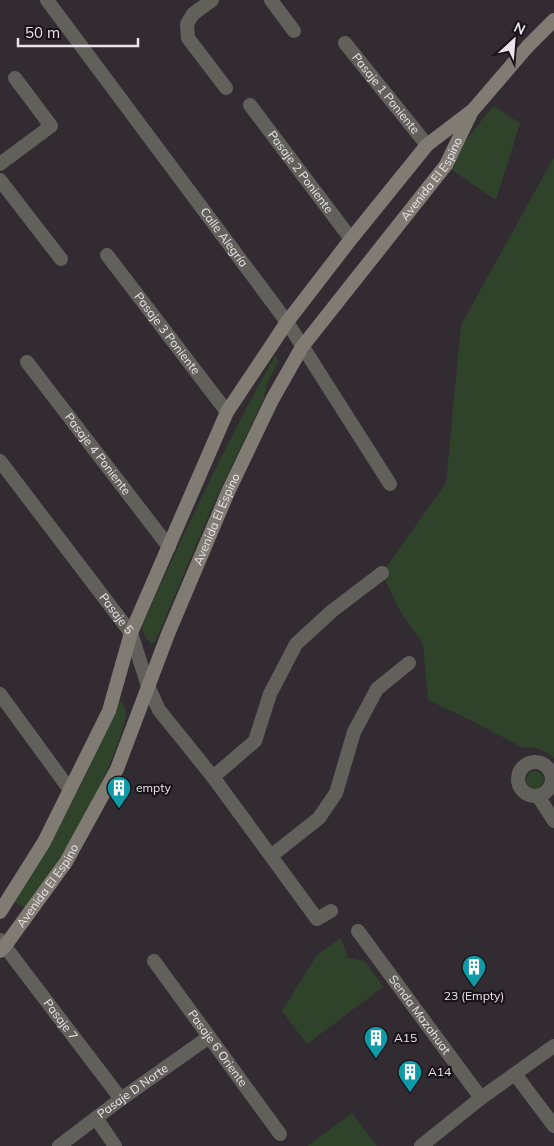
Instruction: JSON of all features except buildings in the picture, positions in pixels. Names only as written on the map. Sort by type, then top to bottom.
[{"type":"main road","name":"Avenida El Espino","points":[[0,912],[44,842],[109,711],[132,633],[227,412],[287,322],[427,145],[472,110],[528,46],[554,20]]},
{"type":"main road","name":"Avenida El Espino","points":[[2,946],[66,862],[117,769],[168,634],[228,492],[272,400],[302,346],[446,165],[472,110]]},
{"type":"street","name":"Calle Alegría","points":[[47,0],[287,322],[390,484]]},
{"type":"street","points":[[212,0],[193,14],[187,24],[188,38],[226,88]]},
{"type":"street","points":[[271,0],[294,31]]},
{"type":"street","name":"Pasaje 1 Poniente","points":[[345,43],[427,145]]},
{"type":"street","points":[[0,164],[51,126],[16,78]]},
{"type":"street","name":"Pasaje 2 Poniente","points":[[250,105],[351,239]]},
{"type":"street","points":[[0,180],[62,259]]},
{"type":"street","name":"Pasaje 3 Poniente","points":[[107,255],[227,412]]},
{"type":"street","name":"Pasaje 4 Poniente","points":[[27,362],[169,547]]},
{"type":"street","name":"Pasaje 5","points":[[0,461],[132,633],[148,686],[160,710],[213,777],[317,918],[331,911]]},
{"type":"street","points":[[213,777],[255,741],[270,694],[296,644],[332,611],[382,573]]},
{"type":"street","points":[[271,856],[320,818],[336,793],[354,732],[377,689],[409,664]]},
{"type":"street","points":[[0,694],[70,790]]},
{"type":"street","points":[[538,796],[554,821]]},
{"type":"street","name":"Senda Mazahuat","points":[[358,931],[481,1098]]},
{"type":"street","name":"Pasaje 7","points":[[2,946],[121,1099]]},
{"type":"street","name":"Pasaje 6 Oriente","points":[[154,960],[280,1134]]},
{"type":"street","name":"Pasaje D Norte","points":[[59,1146],[121,1099],[209,1037]]},
{"type":"street","points":[[421,1146],[481,1098],[554,1046]]},
{"type":"street","points":[[515,1074],[554,1126]]},
{"type":"street","points":[[96,1118],[115,1146]]},
{"type":"green space","points":[[493,106],[520,123],[496,200],[446,166]]},
{"type":"green space","points":[[554,157],[554,758],[544,751],[532,747],[523,748],[428,700],[423,644],[401,613],[382,573],[446,483],[461,325]]},
{"type":"green space","points":[[275,356],[279,361],[266,385],[264,398],[213,505],[156,640],[151,644],[144,635],[142,626],[222,456]]},
{"type":"green space","points":[[122,701],[126,715],[109,767],[77,830],[25,908],[10,899],[43,851],[65,814],[85,777],[117,703]]},
{"type":"green space","points":[[535,771],[541,774],[544,780],[541,786],[535,789],[529,786],[526,780],[529,774]]},
{"type":"green space","points":[[341,938],[348,958],[365,961],[383,987],[307,1044],[282,1011],[317,955]]},
{"type":"green space","points":[[352,1113],[377,1146],[307,1146]]},
{"type":"place","name":"empty","points":[[119,809]]},
{"type":"place","name":"23 (Empty)","points":[[474,988]]},
{"type":"place","name":"A15","points":[[376,1059]]},
{"type":"place","name":"A14","points":[[410,1093]]}]
